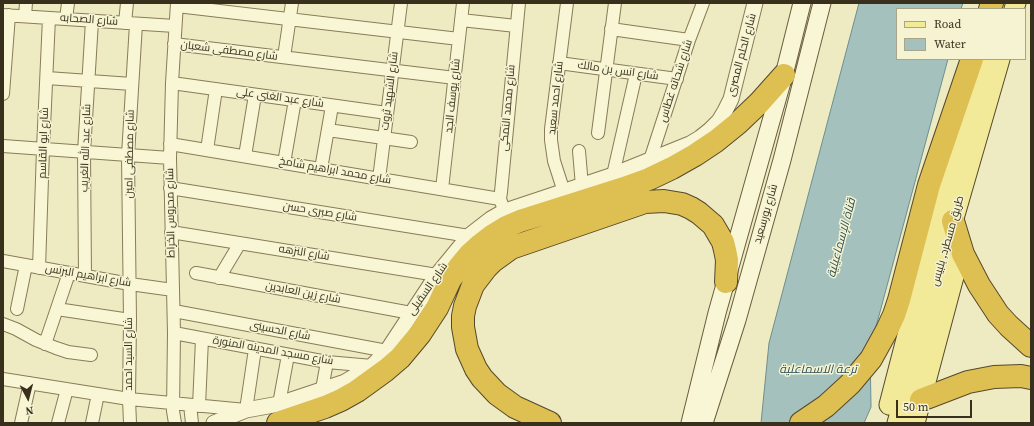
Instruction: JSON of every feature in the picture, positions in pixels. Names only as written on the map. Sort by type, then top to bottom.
[{"type":"highway","points":[[801,423],[838,396],[861,372],[871,359],[882,340],[894,315],[929,185],[972,60]]},
{"type":"highway","points":[[278,413],[324,407],[357,391],[386,370],[400,358],[420,334],[437,308],[450,280],[459,267],[474,250],[506,227],[520,221],[624,188],[672,168],[716,141],[737,124],[759,103],[784,75]]},
{"type":"highway","points":[[550,423],[515,407],[497,394],[482,378],[467,349],[463,327],[465,306],[473,285],[493,260],[511,248],[645,202],[664,200],[682,204],[691,208],[713,226],[725,250],[727,260],[726,282]]},
{"type":"highway","points":[[951,229],[976,280],[988,300],[1009,326],[1031,346]]},
{"type":"highway","points":[[921,400],[968,382],[994,377],[1020,376],[1031,378]]},
{"type":"main road","name":"شارع بورسعيد","points":[[690,423],[717,313],[784,75],[802,3]]},
{"type":"main road","name":"شارع بورسعيد","points":[[704,423],[739,312],[782,160],[822,3]]},
{"type":"main road","name":"طريق مسطرد, بلبيس","points":[[884,423],[919,289],[984,60]]},
{"type":"main road","name":"طريق مسطرد, بلبيس","points":[[897,423],[1000,60]]},
{"type":"main road","points":[[915,423],[956,269],[951,229]]},
{"type":"main road","points":[[705,363],[722,368]]},
{"type":"street","points":[[25,16],[26,3]]},
{"type":"street","points":[[66,19],[68,3]]},
{"type":"street","name":"شارع مصطفى امين","points":[[127,3],[130,23],[132,84],[128,155],[130,284]]},
{"type":"street","points":[[284,58],[292,3]]},
{"type":"street","name":"شارع الشهيد ثروت","points":[[379,179],[401,3]]},
{"type":"street","name":"شارع يوسف الجد","points":[[442,189],[463,3]]},
{"type":"street","name":"شارع محمد النمكى","points":[[503,205],[519,3]]},
{"type":"street","name":"شارع احمد سعيد","points":[[564,192],[554,161],[551,130],[567,3]]},
{"type":"street","points":[[598,133],[614,3]]},
{"type":"street","name":"شارع شحاته غطاس","points":[[650,160],[689,40],[703,3]]},
{"type":"street","name":"شارع الحلم المصرى","points":[[650,160],[690,144],[700,138],[714,126],[726,111],[731,99],[755,3]]},
{"type":"street","points":[[177,5],[459,39]]},
{"type":"street","name":"شارع محروس الخراط","points":[[175,423],[173,404],[174,311],[170,144],[177,5]]},
{"type":"street","points":[[3,94],[6,15]]},
{"type":"street","name":"شارع الصحابه","points":[[6,15],[175,26]]},
{"type":"street","name":"شارع ابو القاسم","points":[[39,268],[43,149],[50,18]]},
{"type":"street","points":[[461,20],[516,26]]},
{"type":"street","name":"شارع عبد الله الغريب","points":[[85,276],[84,152],[92,21]]},
{"type":"street","points":[[611,29],[689,40]]},
{"type":"street","name":"شارع مصطفى شعبان","points":[[174,44],[455,78]]},
{"type":"street","name":"شارع انس بن مالك","points":[[559,63],[676,79]]},
{"type":"street","points":[[614,175],[636,74]]},
{"type":"street","points":[[47,78],[132,84]]},
{"type":"street","name":"شارع عبد الغنى على","points":[[172,83],[387,114]]},
{"type":"street","points":[[207,150],[216,89]]},
{"type":"street","points":[[245,156],[255,95]]},
{"type":"street","points":[[284,163],[295,100]]},
{"type":"street","points":[[321,169],[332,106]]},
{"type":"street","points":[[328,130],[411,142]]},
{"type":"street","name":"شارع محمد ابراهيم شامخ","points":[[170,144],[442,189],[503,205]]},
{"type":"street","points":[[3,146],[170,158]]},
{"type":"street","points":[[579,151],[582,186]]},
{"type":"street","name":"شارع السقيلى","points":[[214,423],[246,410],[278,413],[322,389],[345,382],[372,366],[387,350],[437,275],[469,236],[492,219],[503,205],[564,192],[614,175],[650,160]]},
{"type":"street","name":"شارع صبرى حسن","points":[[170,188],[469,236]]},
{"type":"street","name":"شارع النزهه","points":[[171,232],[437,275]]},
{"type":"street","points":[[219,278],[240,243]]},
{"type":"street","name":"شارع ابراهيم البرنس","points":[[3,261],[130,284],[173,290]]},
{"type":"street","points":[[17,309],[26,265]]},
{"type":"street","points":[[45,344],[69,273]]},
{"type":"street","name":"شارع زين العابدين","points":[[196,273],[411,313]]},
{"type":"street","name":"شارع السيد احمد","points":[[130,284],[130,423]]},
{"type":"street","points":[[57,309],[130,320]]},
{"type":"street","name":"شارع الحسينى","points":[[174,311],[387,350]]},
{"type":"street","points":[[3,324],[45,344],[68,352],[92,355]]},
{"type":"street","points":[[1009,326],[1031,334]]},
{"type":"street","name":"شارع مسجد المدينه المنورة","points":[[174,334],[327,362],[372,366]]},
{"type":"street","points":[[192,423],[202,339]]},
{"type":"street","points":[[3,379],[129,399],[246,410],[255,348]]},
{"type":"street","points":[[278,413],[288,355]]},
{"type":"street","points":[[322,389],[327,362]]},
{"type":"street","points":[[21,423],[30,383]]},
{"type":"street","points":[[58,423],[67,389]]},
{"type":"street","points":[[92,423],[98,394]]},
{"type":"water","name":"ترعة الاسماعلية","points":[[859,3],[963,3],[961,8],[896,8],[896,60],[948,60],[870,349],[871,407],[864,423],[761,423],[769,343]]},
{"type":"water label","name":"قناة الإسماعيلية","points":[[842,238]]}]
